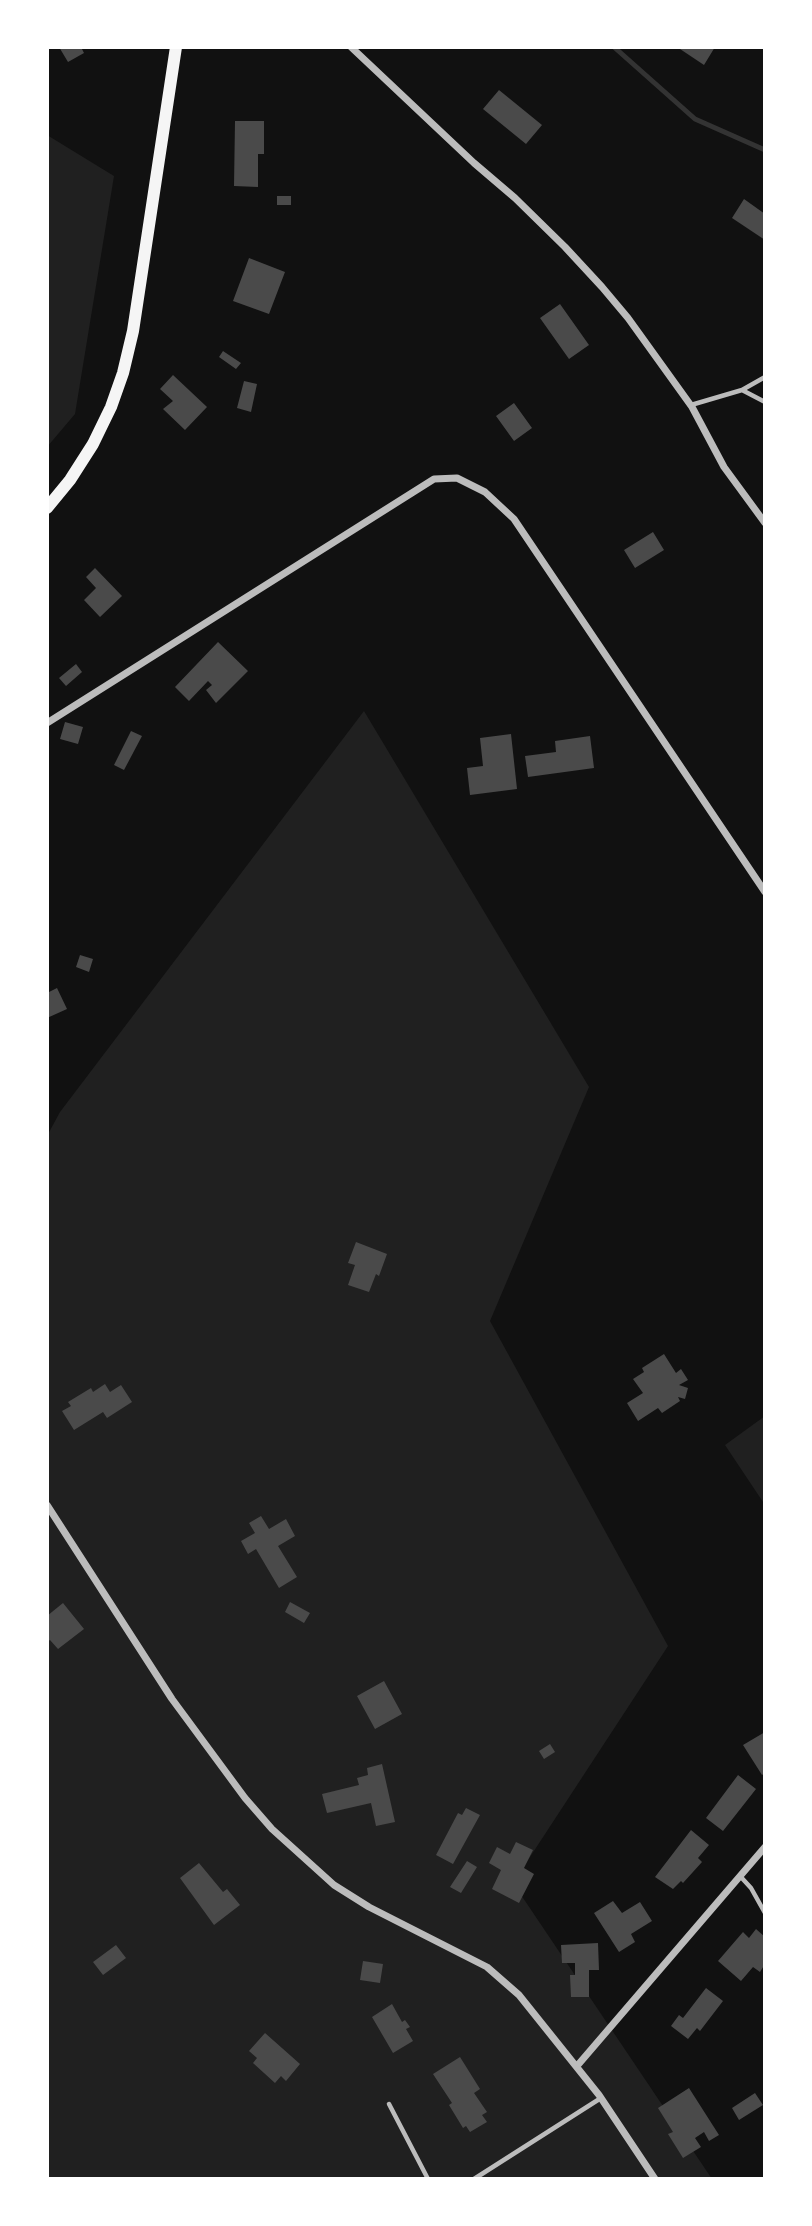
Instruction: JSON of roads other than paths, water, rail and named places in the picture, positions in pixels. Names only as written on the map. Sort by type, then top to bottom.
[{"type":"main road","points":[[47,508],[70,480],[93,444],[111,407],[122,373],[133,331],[176,47]]},
{"type":"street","points":[[351,47],[565,247],[628,318],[690,405],[724,467],[765,523]]},
{"type":"street","points":[[47,723],[434,479],[457,478],[485,492],[514,519],[765,892]]},
{"type":"street","points":[[47,1505],[180,1710],[245,1798],[272,1829],[334,1885],[369,1908],[487,1967],[519,1995],[601,2098],[655,2179]]},
{"type":"street","points":[[577,2066],[765,1846]]},
{"type":"lane","points":[[690,405],[742,390],[765,377]]},
{"type":"lane","points":[[742,390],[765,402]]},
{"type":"lane","points":[[739,1876],[751,1888],[765,1913]]},
{"type":"lane","points":[[474,2179],[601,2098]]},
{"type":"lane","points":[[389,2104],[428,2179]]},
{"type":"waterway","points":[[614,47],[695,119],[765,150]]}]
